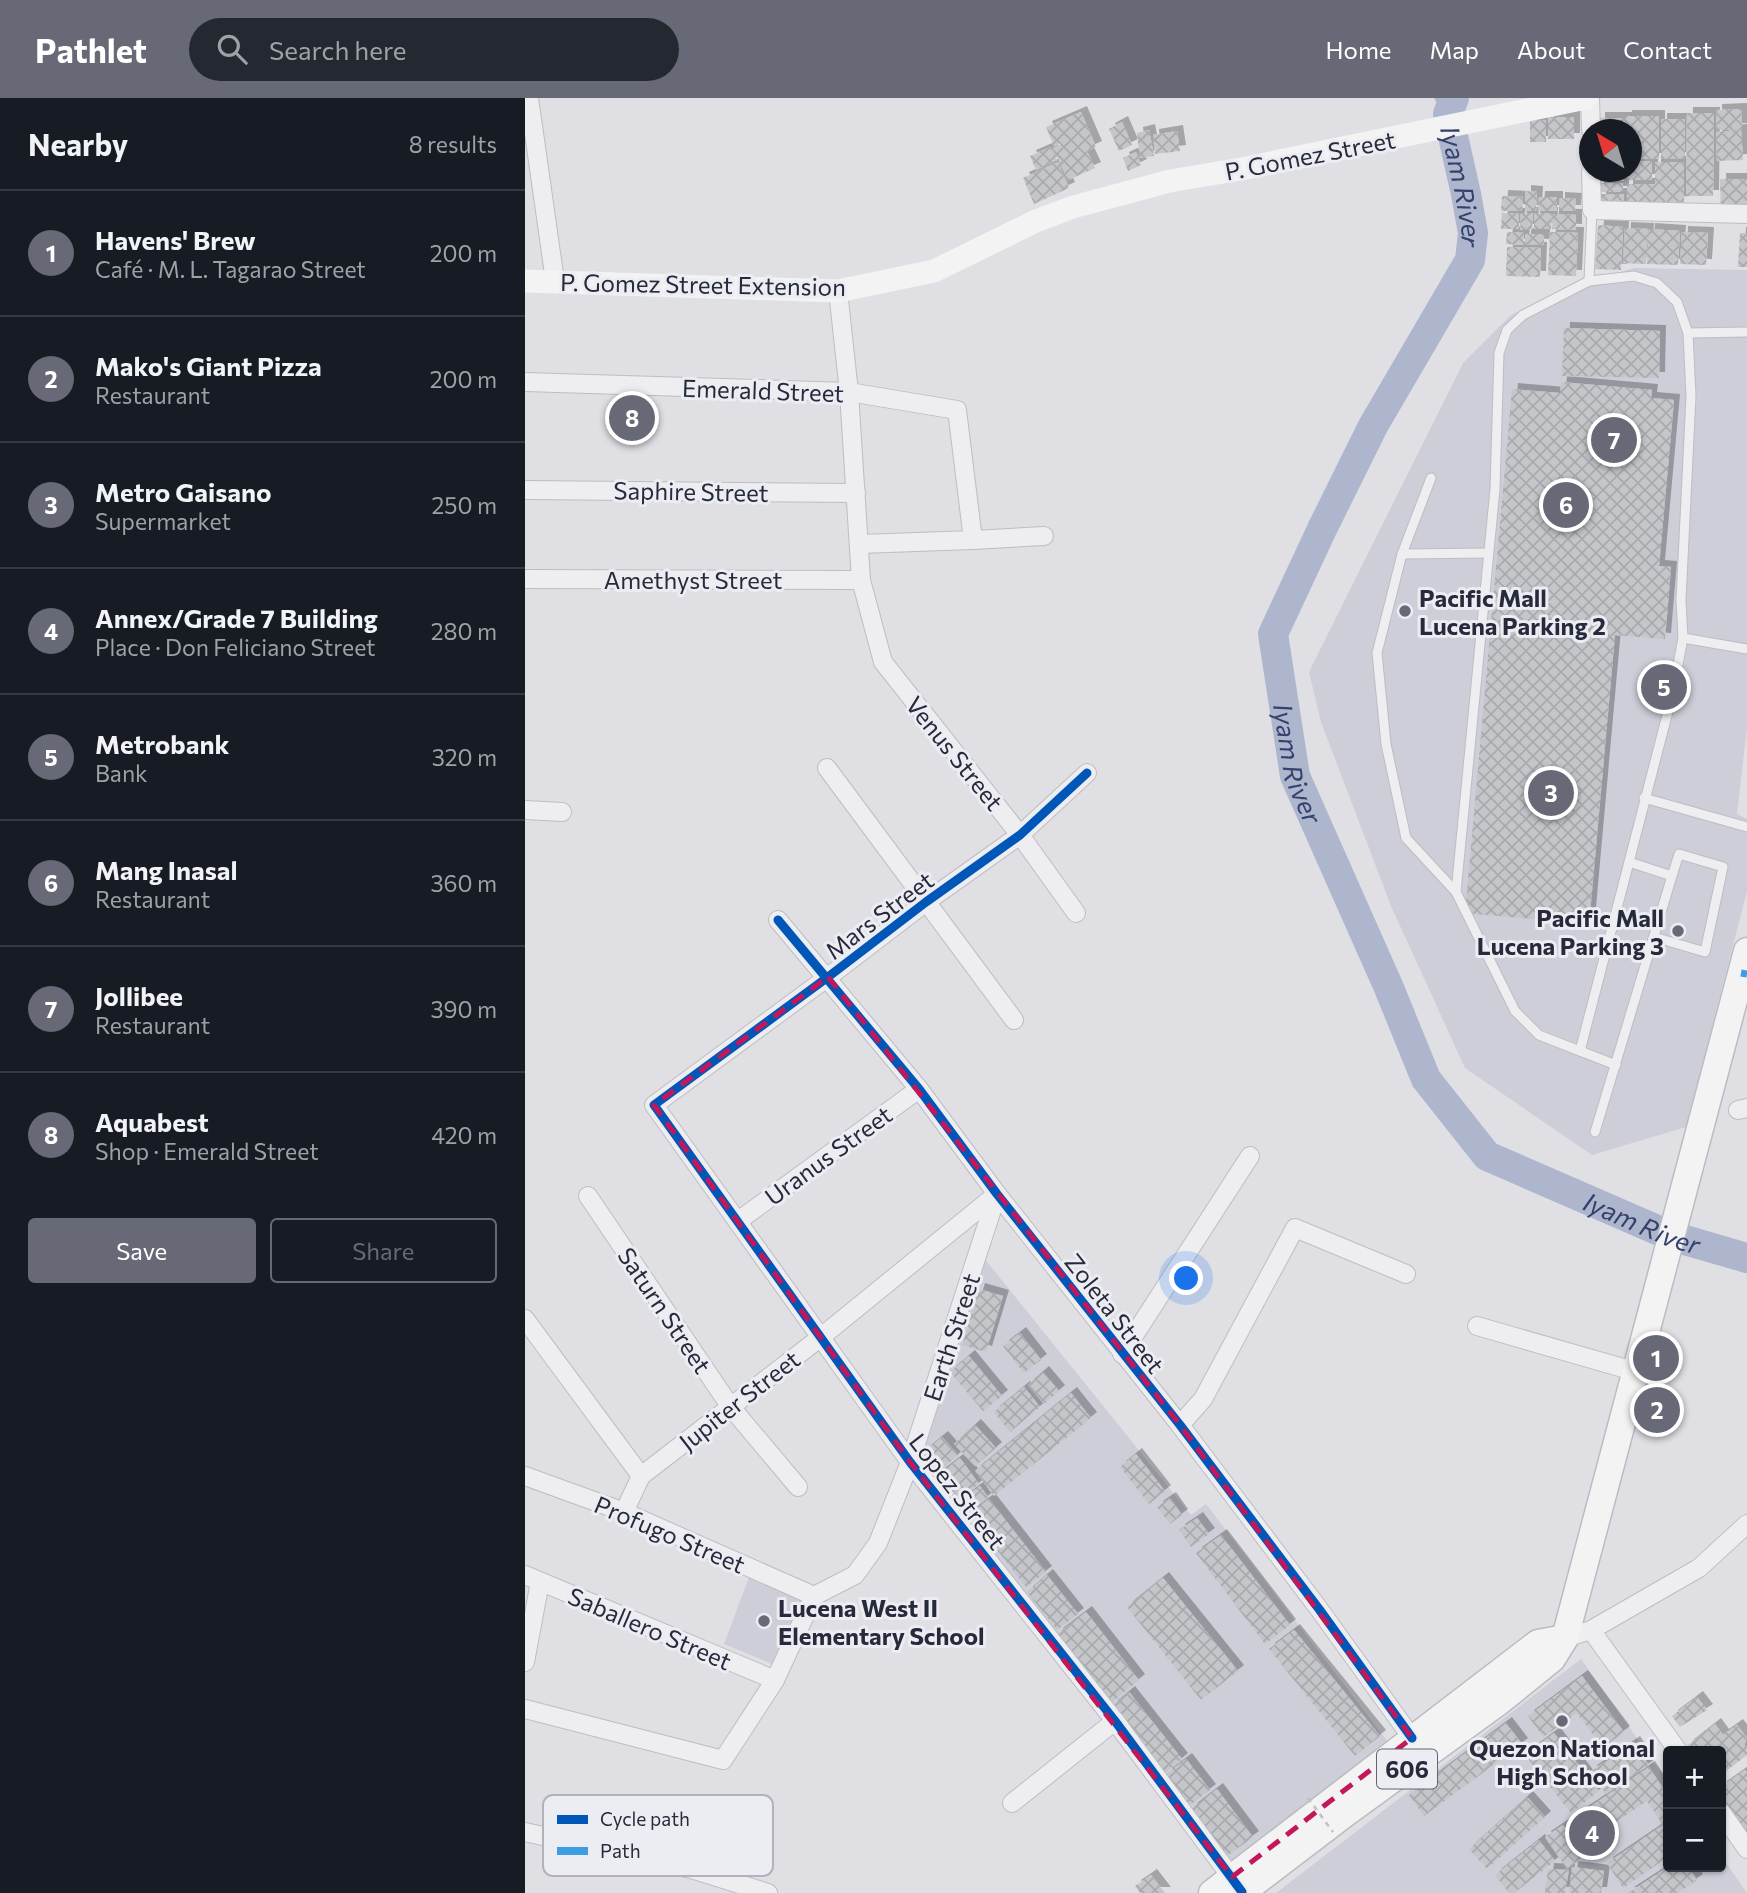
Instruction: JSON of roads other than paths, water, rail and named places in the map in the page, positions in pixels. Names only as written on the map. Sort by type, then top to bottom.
[{"type":"main road","name":"P. Gomez Street","points":[[1036,221],[1073,207],[1170,181],[1588,98]]},
{"type":"main road","name":"P. Gomez Street Extension","points":[[525,281],[838,290],[934,271],[1036,221]]},
{"type":"main road","name":"606","points":[[1232,1889],[1510,1693],[1552,1659],[1565,1638],[1747,951]]},
{"type":"main road","name":"606","points":[[1232,1889],[1412,1738],[1538,1643],[1565,1638]]},
{"type":"street","points":[[529,98],[555,281]]},
{"type":"street","points":[[1588,98],[1590,119]]},
{"type":"street","points":[[1591,182],[1591,210],[1747,214]]},
{"type":"street","name":"Venus Street","points":[[838,290],[849,392],[861,579],[883,662],[1020,835],[1076,913]]},
{"type":"street","name":"Emerald Street","points":[[525,382],[849,392],[957,410],[973,540]]},
{"type":"street","name":"Saphire Street","points":[[525,490],[856,493]]},
{"type":"street","points":[[860,544],[1044,536]]},
{"type":"street","name":"Amethyst Street","points":[[525,579],[861,579]]},
{"type":"street","points":[[827,768],[1014,1020]]},
{"type":"street","name":"Mars Street","points":[[654,1105],[1020,835],[1087,773]]},
{"type":"street","points":[[525,810],[562,811]]},
{"type":"street","name":"Zoleta Street","points":[[778,920],[919,1089],[997,1194],[1180,1426],[1319,1609],[1412,1738]]},
{"type":"street","name":"Uranus Street","points":[[738,1221],[919,1089]]},
{"type":"street","name":"Lopez Street","points":[[654,1105],[910,1462],[1115,1721],[1232,1889]]},
{"type":"street","points":[[1122,1354],[1250,1156]]},
{"type":"street","name":"Jupiter Street","points":[[624,1512],[641,1476],[821,1337],[997,1194]]},
{"type":"street","name":"Earth Street","points":[[814,1595],[855,1575],[878,1543],[910,1462],[997,1194]]},
{"type":"street","name":"Saturn Street","points":[[588,1196],[730,1406],[798,1487]]},
{"type":"street","points":[[1180,1426],[1203,1399],[1295,1228],[1406,1274]]},
{"type":"street","points":[[525,1319],[641,1476]]},
{"type":"street","points":[[1477,1326],[1637,1373]]},
{"type":"street","name":"Profugo Street","points":[[525,1476],[624,1512],[814,1595]]},
{"type":"street","points":[[1565,1638],[1591,1630],[1699,1568],[1747,1524]]},
{"type":"street","points":[[525,1662],[532,1579]]},
{"type":"street","name":"Saballero Street","points":[[532,1579],[775,1680]]},
{"type":"street","points":[[525,1709],[723,1760],[775,1680],[814,1595]]},
{"type":"street","points":[[1591,1630],[1674,1746]]},
{"type":"street","points":[[1011,1803],[1115,1721]]},
{"type":"street","points":[[1726,1819],[1747,1849]]},
{"type":"street","points":[[525,1832],[543,1836]]},
{"type":"street","points":[[713,1876],[768,1893]]},
{"type":"lane","points":[[1590,281],[1591,210]]},
{"type":"lane","points":[[1456,892],[1495,489],[1499,353],[1507,330],[1523,315],[1590,281],[1634,276],[1657,283],[1677,302],[1688,333],[1691,396],[1681,600],[1683,638],[1672,696],[1580,1051]]},
{"type":"lane","points":[[1688,333],[1747,332]]},
{"type":"lane","points":[[1431,478],[1402,554],[1377,653],[1386,744],[1406,838],[1456,892],[1515,1011],[1539,1035],[1616,1065]]},
{"type":"lane","points":[[1402,554],[1488,553]]},
{"type":"lane","points":[[1683,638],[1747,649]]},
{"type":"lane","points":[[1644,797],[1747,827]]},
{"type":"lane","points":[[1595,1132],[1679,854],[1724,867],[1705,952],[1654,937]]},
{"type":"lane","points":[[1629,862],[1672,876]]},
{"type":"waterway","points":[[1437,98],[1448,114]]},
{"type":"waterway","name":"Iyam River","points":[[1454,98],[1448,114],[1473,233],[1470,260],[1373,426],[1273,634],[1295,776],[1389,988],[1426,1079],[1487,1156],[1671,1236],[1747,1258]]},
{"type":"place","name":"Aquabest","points":[[632,418]]},
{"type":"place","name":"Jollibee","points":[[1614,440]]},
{"type":"place","name":"Mang Inasal","points":[[1566,505]]},
{"type":"place","name":"Pacific Mall Lucena Parking 2","points":[[1405,611]]},
{"type":"place","name":"Metrobank","points":[[1664,687]]},
{"type":"place","name":"Metro Gaisano","points":[[1551,793]]},
{"type":"place","name":"Pacific Mall Lucena Parking 3","points":[[1678,931]]},
{"type":"place","name":"Havens' Brew","points":[[1656,1358]]},
{"type":"place","name":"Mako's Giant Pizza","points":[[1657,1410]]},
{"type":"place","name":"Lucena West II Elementary School","points":[[764,1621]]},
{"type":"place","name":"Quezon National High School","points":[[1562,1721]]},
{"type":"place","name":"Annex/Grade 7 Building","points":[[1592,1833]]}]
